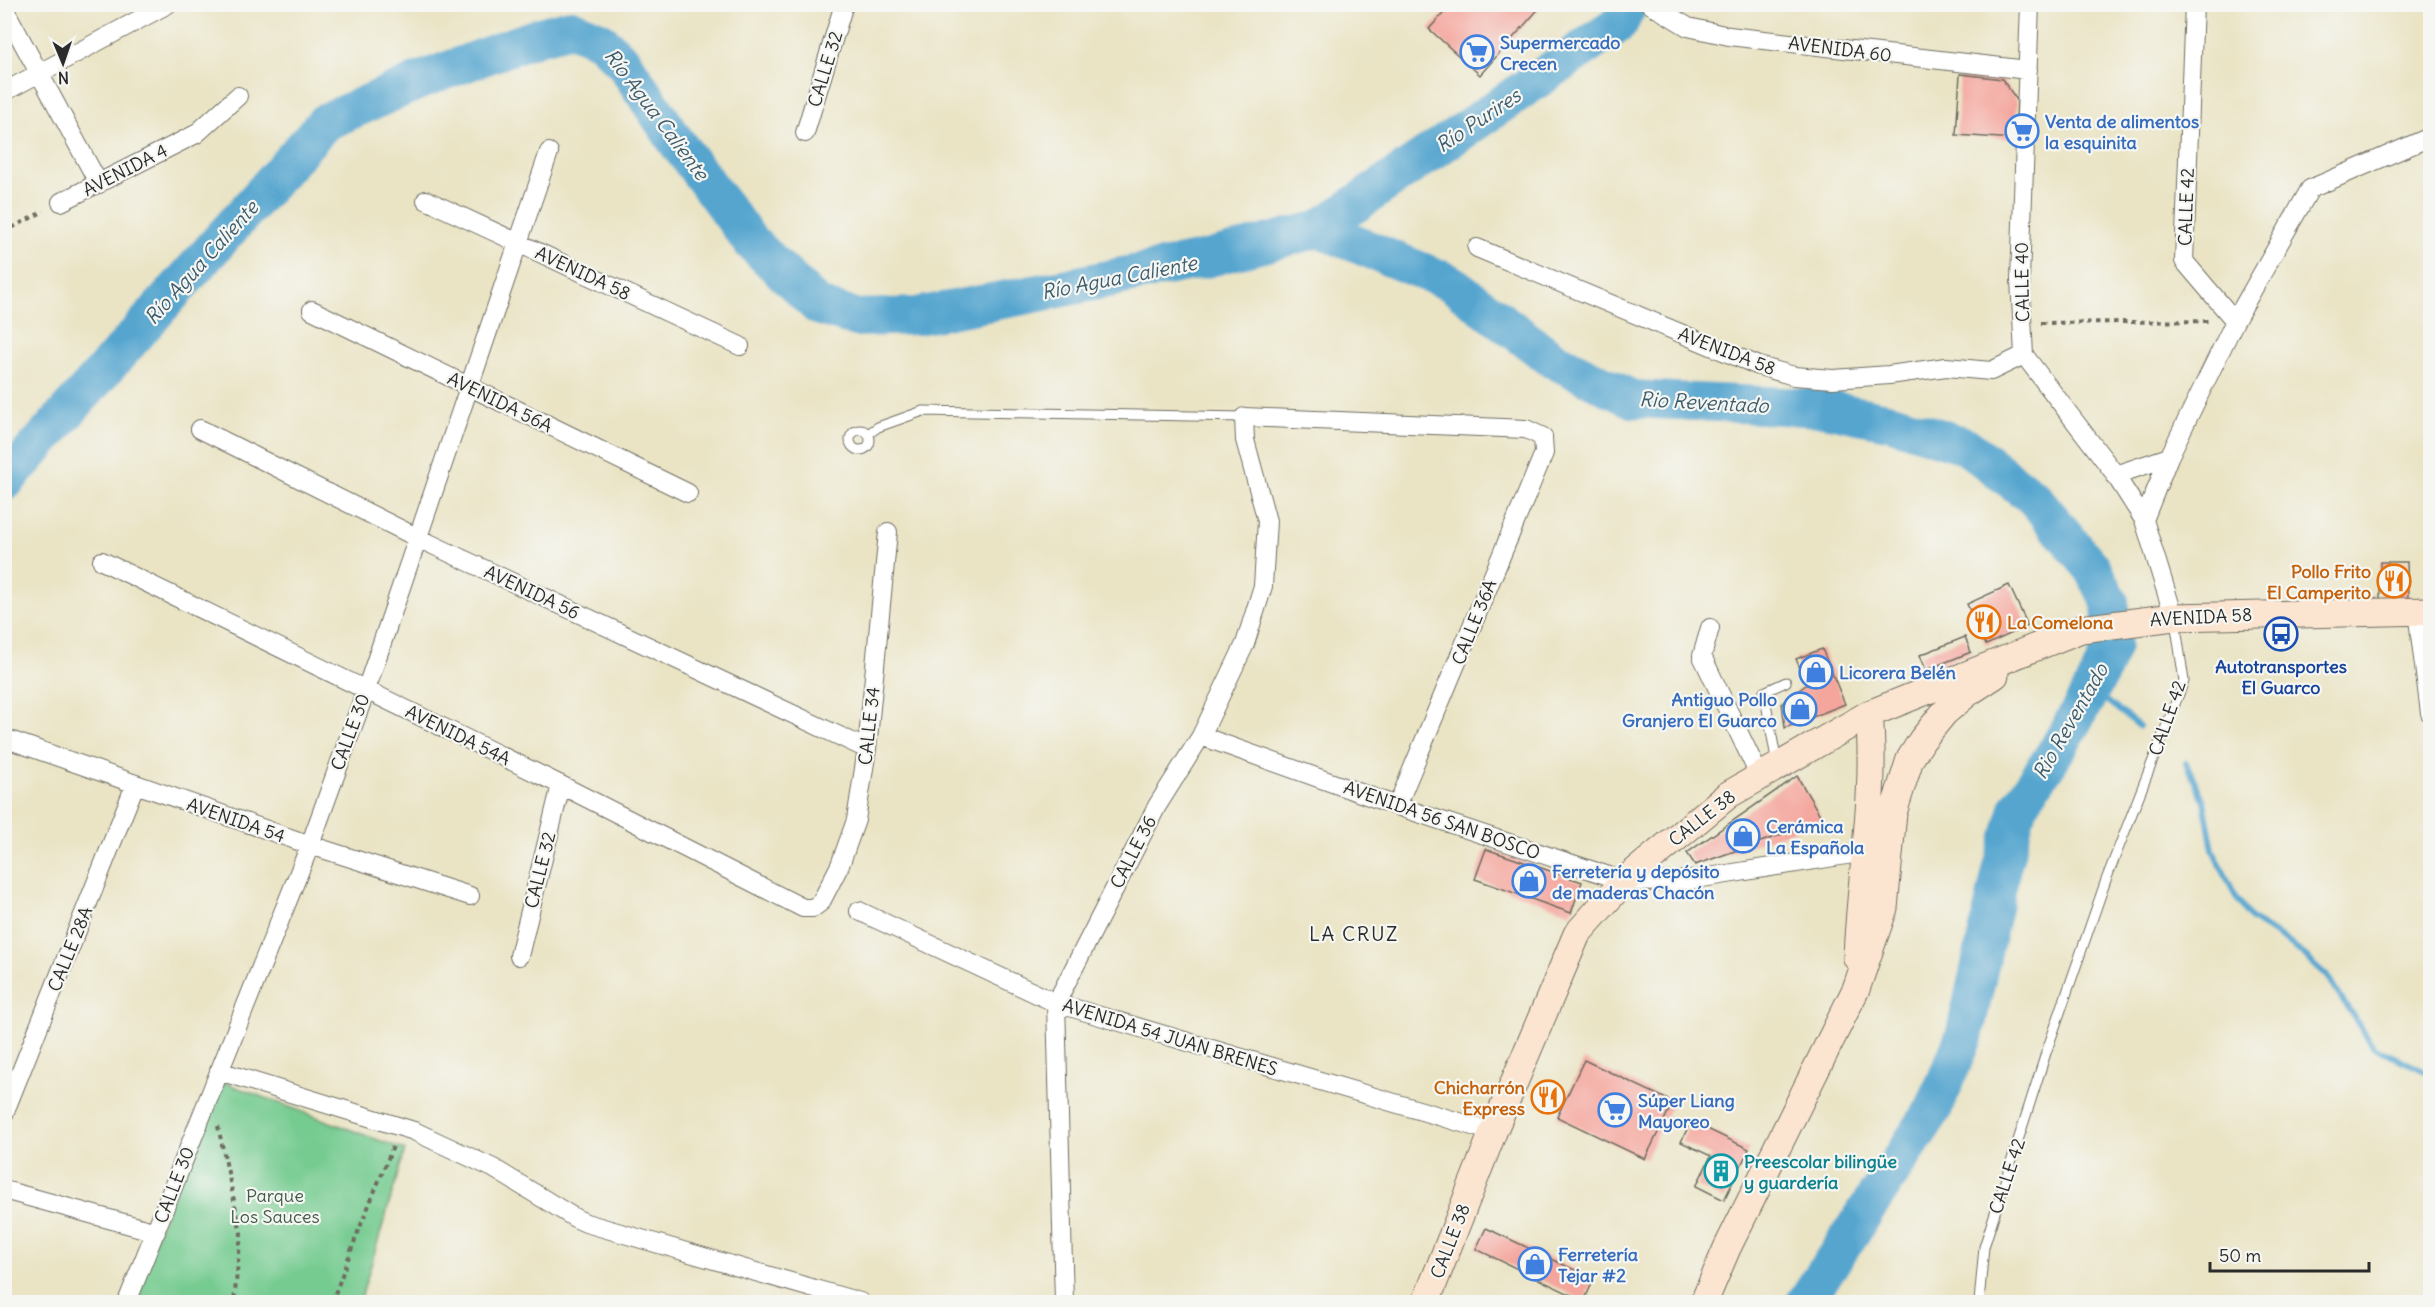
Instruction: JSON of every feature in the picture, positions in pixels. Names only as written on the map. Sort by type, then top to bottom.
[{"type":"main road","name":"AVENIDA 58","points":[[2085,628],[2162,618],[2424,611]]},
{"type":"main road","name":"CALLE 38","points":[[1426,1302],[1493,1132],[1577,934],[1624,881],[1728,795],[1869,714],[2085,628]]},
{"type":"main road","points":[[1704,1302],[1726,1248],[1856,989],[1884,908],[1893,813],[1910,759],[1944,713],[1969,692],[2010,665],[2085,628]]},
{"type":"main road","points":[[1856,989],[1858,928],[1873,753],[1869,714]]},
{"type":"street","points":[[4,92],[168,4]]},
{"type":"street","name":"CALLE 32","points":[[805,133],[844,4]]},
{"type":"street","name":"CALLE 40","points":[[2024,355],[2020,279],[2030,4]]},
{"type":"street","name":"CALLE 42","points":[[2194,4],[2184,261],[2235,321]]},
{"type":"street","points":[[4,8],[99,184]]},
{"type":"street","name":"AVENIDA 60","points":[[1654,8],[1688,27],[1729,36],[2028,70]]},
{"type":"street","name":"AVENIDA 4","points":[[61,202],[196,134],[238,96]]},
{"type":"street","points":[[2144,520],[2169,457],[2235,321],[2310,189],[2430,137]]},
{"type":"street","name":"CALLE 30","points":[[127,1302],[310,845],[366,690],[549,152]]},
{"type":"street","name":"AVENIDA 58","points":[[426,200],[740,346]]},
{"type":"street","name":"AVENIDA 58","points":[[1477,248],[1759,366],[1794,376],[1833,379],[1889,375],[1946,367],[1990,371],[2024,355]]},
{"type":"street","name":"AVENIDA 56A","points":[[312,310],[688,493]]},
{"type":"street","points":[[2024,355],[2115,474],[2144,520]]},
{"type":"street","name":"CALLE 36A","points":[[1244,417],[1526,429],[1543,437],[1544,453],[1397,806]]},
{"type":"street","name":"CALLE 36","points":[[1064,1302],[1056,1003],[1157,806],[1201,736],[1245,644],[1263,586],[1267,521],[1245,440],[1244,417]]},
{"type":"street","name":"AVENIDA 56","points":[[200,429],[418,538],[867,749]]},
{"type":"street","points":[[2115,474],[2169,457]]},
{"type":"street","name":"CALLE 42","points":[[2144,520],[2162,618]]},
{"type":"street","name":"CALLE 34","points":[[813,909],[821,902],[840,865],[856,820],[867,749],[888,532]]},
{"type":"street","name":"AVENIDA 54A","points":[[102,561],[561,784],[803,908],[813,909]]},
{"type":"street","points":[[2424,611],[2430,713]]},
{"type":"street","points":[[1710,628],[1702,656],[1769,772]]},
{"type":"street","name":"AVENIDA 56 SAN BOSCO","points":[[1201,736],[1397,806],[1624,881],[1690,880],[1865,852]]},
{"type":"street","name":"AVENIDA 54","points":[[4,738],[310,845],[470,896]]},
{"type":"street","name":"CALLE 32","points":[[519,956],[561,784]]},
{"type":"street","name":"CALLE 28A","points":[[4,1114],[135,785]]},
{"type":"street","name":"AVENIDA 54 JUAN BRENES","points":[[859,911],[1056,1003],[1493,1132]]},
{"type":"street","points":[[219,1071],[401,1126],[493,1168],[575,1218],[796,1294],[860,1302]]},
{"type":"street","points":[[4,1190],[156,1232]]},
{"type":"lane","points":[[868,434],[878,427],[923,411],[1244,417]]},
{"type":"lane","name":"CALLE 42","points":[[1979,1302],[1984,1247],[2046,1053],[2106,880],[2184,681],[2162,618]]},
{"type":"lane","points":[[1769,772],[1764,692],[1786,682]]},
{"type":"path","name":"AVENIDA 4","points":[[4,232],[61,202]]},
{"type":"path","points":[[2023,323],[2235,321]]},
{"type":"path","points":[[213,1134],[217,1123],[241,1233],[234,1302]]},
{"type":"path","points":[[332,1302],[401,1126]]},
{"type":"green space","name":"Parque Los Sauces","points":[[220,1081],[405,1150],[360,1302],[129,1302]]},
{"type":"building","name":"Supermercado Crecen","points":[[1452,4],[1543,4],[1480,75],[1429,29]]},
{"type":"building","points":[[1960,74],[2002,79],[2017,100],[2015,139],[1956,135]]},
{"type":"building","points":[[2380,562],[2407,562],[2408,599],[2380,599]]},
{"type":"building","points":[[2009,585],[2028,626],[1986,645],[1967,604]]},
{"type":"building","points":[[1965,637],[1971,652],[1926,670],[1920,655]]},
{"type":"building","name":"Licorera Belén","points":[[1822,649],[1845,704],[1785,728],[1782,703],[1807,684],[1796,659]]},
{"type":"building","name":"Cerámica La Española","points":[[1797,776],[1823,820],[1695,865],[1687,853]]},
{"type":"building","name":"Ferretería y depósito de maderas Chacón","points":[[1486,849],[1582,882],[1571,913],[1475,879]]},
{"type":"building","name":"Súper Liang Mayoreo","points":[[1584,1060],[1673,1102],[1645,1159],[1557,1117]]},
{"type":"building","name":"Preescolar bilingüe y guardería","points":[[1691,1121],[1749,1149],[1724,1200],[1696,1186],[1711,1156],[1681,1142]]},
{"type":"building","name":"Ferretería Tejar #2","points":[[1486,1228],[1594,1279],[1584,1301],[1476,1249]]},
{"type":"waterway","name":"Río Agua Caliente","points":[[4,483],[325,122],[421,80],[540,36],[571,28],[600,40],[623,62],[675,140],[751,242],[818,306],[857,318],[917,316],[1029,295],[1206,259],[1319,229],[1619,24],[1629,4]]},
{"type":"waterway","name":"Rio Reventado","points":[[1319,229],[1451,283],[1552,359],[1632,399],[1824,408],[1892,422],[1966,446],[2034,498],[2093,569],[2110,602],[2112,645],[2098,678],[2058,748],[2018,808],[2002,867],[1964,1037],[1933,1110],[1805,1302]]},
{"type":"waterway","points":[[2092,689],[2139,726]]},
{"type":"waterway","points":[[2186,763],[2204,801],[2213,850],[2236,897],[2251,919],[2291,944],[2326,975],[2374,1048],[2430,1073]]},
{"type":"place","name":"Supermercado Crecen","points":[[1477,52]]},
{"type":"place","name":"Venta de alimentos la esquinita","points":[[2022,131]]},
{"type":"place","name":"Pollo Frito El Camperito","points":[[2394,581]]},
{"type":"place","name":"La Comelona","points":[[1984,622]]},
{"type":"place","name":"Autotransportes El Guarco","points":[[2281,634]]},
{"type":"place","name":"Licorera Belén","points":[[1816,672]]},
{"type":"place","name":"Antiguo Pollo Granjero El Guarco","points":[[1800,709]]},
{"type":"place","name":"Cerámica La Española","points":[[1743,836]]},
{"type":"place","name":"Ferretería y depósito de maderas Chacón","points":[[1529,881]]},
{"type":"place","name":"Chicharrón Express","points":[[1548,1097]]},
{"type":"place","name":"Súper Liang Mayoreo","points":[[1615,1110]]},
{"type":"place","name":"Preescolar bilingüe y guardería","points":[[1721,1171]]},
{"type":"place","name":"Ferretería Tejar #2","points":[[1535,1264]]},
{"type":"district","name":"LA CRUZ","points":[[1354,933]]},
{"type":"water label","name":"Río Purires","points":[[1478,120]]}]
